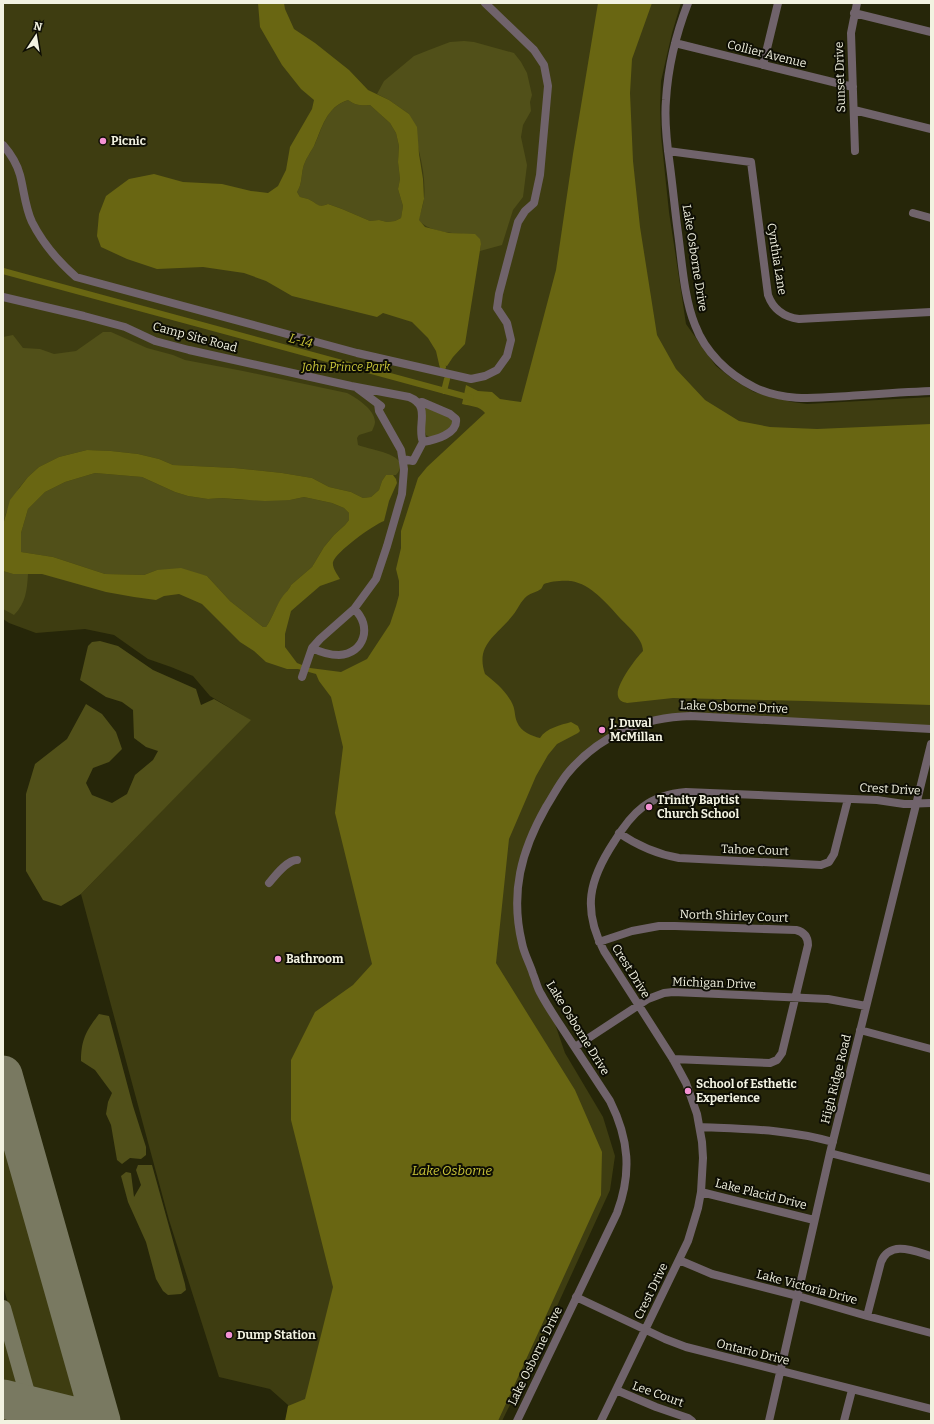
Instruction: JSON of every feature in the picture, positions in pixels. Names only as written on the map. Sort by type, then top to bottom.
[{"type":"street","points":[[3,145],[9,152],[19,173],[24,197],[32,222],[64,267],[76,277],[357,353],[471,379],[484,376],[497,370],[507,356],[511,340],[507,323],[497,308],[499,294],[518,222],[525,211],[534,203],[540,175],[548,86],[544,65],[534,50],[485,3]]},
{"type":"street","name":"Lake Osborne Drive","points":[[688,3],[675,43],[669,71],[666,100],[666,129],[684,277],[693,318],[701,337],[724,367],[754,387],[785,397],[821,398],[931,391]]},
{"type":"street","points":[[763,65],[778,3]]},
{"type":"street","name":"Sunset Drive","points":[[855,151],[851,37],[854,13],[857,3]]},
{"type":"street","points":[[854,13],[931,32]]},
{"type":"street","name":"Collier Avenue","points":[[675,43],[853,87]]},
{"type":"street","points":[[854,110],[931,129]]},
{"type":"street","name":"Cynthia Lane","points":[[668,151],[751,162],[768,295],[774,306],[783,314],[799,319],[931,312]]},
{"type":"street","points":[[912,213],[931,218]]},
{"type":"street","name":"Camp Site Road","points":[[3,297],[125,327],[156,341],[189,350],[356,387],[384,410],[396,430],[402,444],[401,450],[404,469],[402,494],[376,579],[354,610],[320,639],[312,648],[307,658],[302,677]]},
{"type":"street","points":[[356,387],[415,399],[422,412],[421,438],[423,442],[413,460],[402,494]]},
{"type":"street","points":[[376,402],[379,394],[388,396],[390,394]]},
{"type":"street","points":[[418,403],[422,402],[450,414],[456,419],[452,429],[444,436],[423,442]]},
{"type":"street","points":[[403,459],[413,460]]},
{"type":"street","points":[[312,648],[328,654],[340,655],[349,652],[356,647],[364,636],[365,628],[363,620],[354,610]]},
{"type":"street","name":"Lake Osborne Drive","points":[[517,1421],[619,1208],[624,1190],[627,1166],[625,1142],[616,1114],[610,1101],[540,993],[522,945],[519,929],[516,895],[522,861],[539,820],[561,782],[578,761],[611,736],[633,726],[664,718],[681,716],[931,729]]},
{"type":"street","name":"High Ridge Road","points":[[770,1421],[814,1220],[931,744]]},
{"type":"street","name":"Crest Drive","points":[[601,1421],[679,1260],[693,1225],[701,1192],[703,1158],[700,1127],[686,1082],[599,942],[592,917],[592,891],[599,867],[619,833],[635,812],[647,803],[666,795],[676,793],[686,792],[877,800],[904,804],[931,803]]},
{"type":"street","name":"Tahoe Court","points":[[619,833],[647,850],[665,856],[821,865],[829,862],[834,854],[848,799]]},
{"type":"street","points":[[269,883],[287,865],[294,860],[297,860]]},
{"type":"street","name":"North Shirley Court","points":[[599,942],[643,929],[670,926],[800,931],[807,937],[808,945],[796,997],[782,1053],[777,1060],[770,1063],[673,1059]]},
{"type":"street","name":"Michigan Drive","points":[[574,1047],[638,1005],[656,996],[673,992],[796,997],[835,1000],[866,1006]]},
{"type":"street","points":[[860,1030],[931,1049]]},
{"type":"street","points":[[700,1127],[799,1133],[833,1142]]},
{"type":"street","points":[[830,1153],[931,1179]]},
{"type":"street","name":"Lake Placid Drive","points":[[701,1192],[814,1220]]},
{"type":"street","points":[[866,1316],[881,1262],[885,1254],[891,1250],[899,1248],[931,1256]]},
{"type":"street","name":"Lake Victoria Drive","points":[[679,1260],[712,1274],[931,1333]]},
{"type":"street","name":"Ontario Drive","points":[[576,1297],[645,1330],[686,1347],[931,1410]]},
{"type":"street","name":"Lee Court","points":[[616,1390],[649,1405],[688,1418],[692,1421]]},
{"type":"street","points":[[844,1421],[852,1390]]},
{"type":"green space","name":"John Prince Park","points":[[3,3],[681,3],[672,33],[661,81],[660,107],[661,136],[669,212],[686,324],[716,366],[734,380],[754,392],[792,402],[807,404],[931,397],[931,727],[650,718],[622,726],[602,739],[565,775],[528,837],[516,925],[551,1012],[565,1053],[603,1117],[615,1156],[610,1190],[537,1350],[502,1421],[286,1421],[288,1405],[270,1389],[219,1377],[169,1220],[81,894],[250,720],[210,696],[193,676],[148,659],[114,635],[85,629],[36,633],[9,623],[3,619]]},
{"type":"green space","points":[[3,1133],[77,1388],[75,1399],[66,1403],[35,1395],[3,1286]]},
{"type":"green space","points":[[3,1329],[19,1383],[16,1390],[13,1392],[3,1389]]},
{"type":"green space","points":[[3,1410],[23,1415],[29,1421],[3,1421]]},
{"type":"shaded area","points":[[450,42],[474,42],[514,53],[527,73],[532,95],[530,102],[531,111],[523,125],[521,137],[527,165],[523,197],[513,210],[502,245],[480,251],[481,244],[475,235],[437,230],[424,225],[418,220],[424,199],[425,188],[420,156],[409,114],[389,100],[377,94],[384,81],[414,56]]},
{"type":"shaded area","points":[[348,100],[358,105],[370,105],[390,123],[396,133],[399,146],[398,162],[400,179],[398,189],[403,206],[401,218],[395,221],[370,221],[328,204],[322,206],[318,205],[309,199],[300,197],[297,192],[301,183],[305,162],[326,119],[334,108],[340,103]]},
{"type":"shaded area","points":[[103,332],[111,332],[147,348],[185,360],[347,393],[365,405],[372,413],[374,418],[375,423],[372,431],[359,435],[357,438],[358,445],[388,454],[400,462],[400,468],[396,475],[386,475],[379,490],[371,497],[363,498],[351,492],[329,487],[312,478],[234,468],[173,465],[159,459],[138,454],[87,450],[59,457],[39,467],[19,488],[6,513],[3,525],[3,337],[13,335],[23,348],[40,349],[54,354],[76,351]]},
{"type":"shaded area","points":[[423,406],[448,416],[453,422],[449,428],[441,434],[430,437],[426,435],[425,413]]},
{"type":"shaded area","points":[[95,473],[142,477],[175,492],[188,496],[208,499],[290,500],[304,497],[332,503],[344,508],[349,513],[349,520],[324,547],[312,567],[291,585],[266,627],[263,627],[230,601],[207,576],[157,570],[144,575],[105,574],[53,557],[21,552],[21,533],[28,509],[45,492],[65,482]]},
{"type":"shaded area","points":[[3,571],[13,574],[28,574],[23,601],[14,615],[3,609]]},
{"type":"shaded area","points":[[100,641],[118,646],[153,670],[196,689],[201,705],[214,699],[251,720],[81,894],[61,906],[43,900],[26,871],[26,794],[35,764],[67,739],[86,704],[102,714],[116,732],[122,749],[109,762],[93,768],[86,783],[92,795],[112,803],[127,794],[135,775],[153,760],[158,751],[146,747],[134,738],[133,710],[122,702],[106,697],[80,680],[88,646],[92,642]]},
{"type":"shaded area","points":[[99,1014],[109,1016],[133,1106],[146,1147],[146,1155],[141,1159],[130,1158],[122,1164],[117,1160],[111,1125],[106,1114],[108,1102],[112,1093],[95,1070],[81,1061],[83,1041]]},
{"type":"shaded area","points":[[138,1165],[152,1165],[185,1284],[186,1290],[181,1294],[168,1295],[163,1291],[156,1279],[146,1242],[128,1202],[121,1176],[126,1172],[131,1173],[134,1197],[141,1185],[136,1170]]},
{"type":"water","points":[[258,3],[284,3],[285,9],[294,29],[315,43],[349,70],[368,90],[389,100],[409,114],[417,127],[423,179],[424,199],[419,220],[425,227],[449,233],[475,234],[480,239],[481,244],[465,344],[447,366],[439,364],[436,351],[428,338],[412,322],[383,313],[377,317],[292,296],[266,281],[244,273],[203,267],[157,269],[127,259],[101,247],[97,236],[99,214],[106,196],[129,179],[154,174],[183,182],[222,184],[251,191],[268,193],[278,186],[286,170],[290,147],[312,109],[314,100],[301,89],[282,65],[260,27]],"holes":[[[348,100],[358,105],[370,105],[390,123],[396,133],[399,146],[398,162],[400,179],[398,189],[403,206],[401,218],[395,221],[370,221],[328,204],[322,206],[318,205],[309,199],[300,197],[297,192],[301,183],[305,162],[314,146],[322,125],[335,108]]]},
{"type":"water","name":"Lake Osborne","points":[[598,3],[652,3],[632,59],[630,93],[633,161],[640,227],[657,335],[676,369],[705,400],[739,421],[770,427],[817,429],[931,424],[931,705],[673,698],[626,703],[619,699],[618,691],[627,672],[643,651],[640,641],[634,632],[592,590],[578,583],[554,581],[544,584],[541,589],[525,598],[513,615],[489,641],[485,648],[483,664],[485,674],[508,696],[514,707],[517,722],[527,733],[540,738],[550,729],[571,722],[578,726],[580,731],[557,744],[548,755],[536,776],[509,839],[496,963],[575,1090],[602,1152],[601,1195],[498,1421],[285,1421],[288,1406],[305,1399],[333,1287],[291,1120],[291,1060],[315,1012],[353,985],[372,964],[335,813],[343,747],[331,697],[319,681],[316,674],[298,669],[287,669],[266,662],[254,651],[240,642],[202,604],[179,594],[164,596],[156,600],[106,592],[42,574],[13,574],[3,571],[3,525],[10,500],[28,477],[39,467],[59,457],[87,450],[138,454],[159,459],[173,465],[234,468],[312,478],[329,487],[351,492],[363,498],[371,497],[379,490],[386,475],[393,475],[397,483],[389,501],[384,521],[356,539],[341,552],[333,562],[335,571],[340,579],[320,586],[291,611],[285,634],[285,647],[297,663],[310,668],[341,672],[367,659],[390,624],[396,606],[399,595],[399,581],[396,569],[401,548],[401,531],[418,478],[427,467],[485,413],[478,408],[462,404],[466,385],[478,391],[492,392],[500,399],[521,402],[556,270],[573,154]],"holes":[[[95,473],[142,477],[175,492],[188,496],[208,499],[221,498],[265,501],[290,500],[304,497],[332,503],[344,508],[349,513],[349,520],[324,547],[312,567],[291,585],[266,627],[263,627],[230,601],[207,576],[181,568],[157,570],[144,575],[105,574],[53,557],[21,552],[21,533],[28,509],[45,492],[65,482]]]},
{"type":"waterway","name":"L-14","points":[[3,271],[471,398]]},
{"type":"waterway","points":[[444,391],[447,379]]},
{"type":"taxiway","points":[[3,1115],[13,1111]]},
{"type":"taxiway","points":[[3,1308],[35,1421]]},
{"type":"runway","points":[[3,1075],[101,1421]]},
{"type":"runway","points":[[3,1399],[92,1421]]},
{"type":"place","name":"Picnic","points":[[103,141]]},
{"type":"place","name":"J. Duval McMillan","points":[[602,730]]},
{"type":"place","name":"Trinity Baptist Church School","points":[[649,807]]},
{"type":"place","name":"Bathroom","points":[[278,959]]},
{"type":"place","name":"School of Esthetic Experience","points":[[688,1091]]},
{"type":"place","name":"Dump Station","points":[[229,1335]]}]
